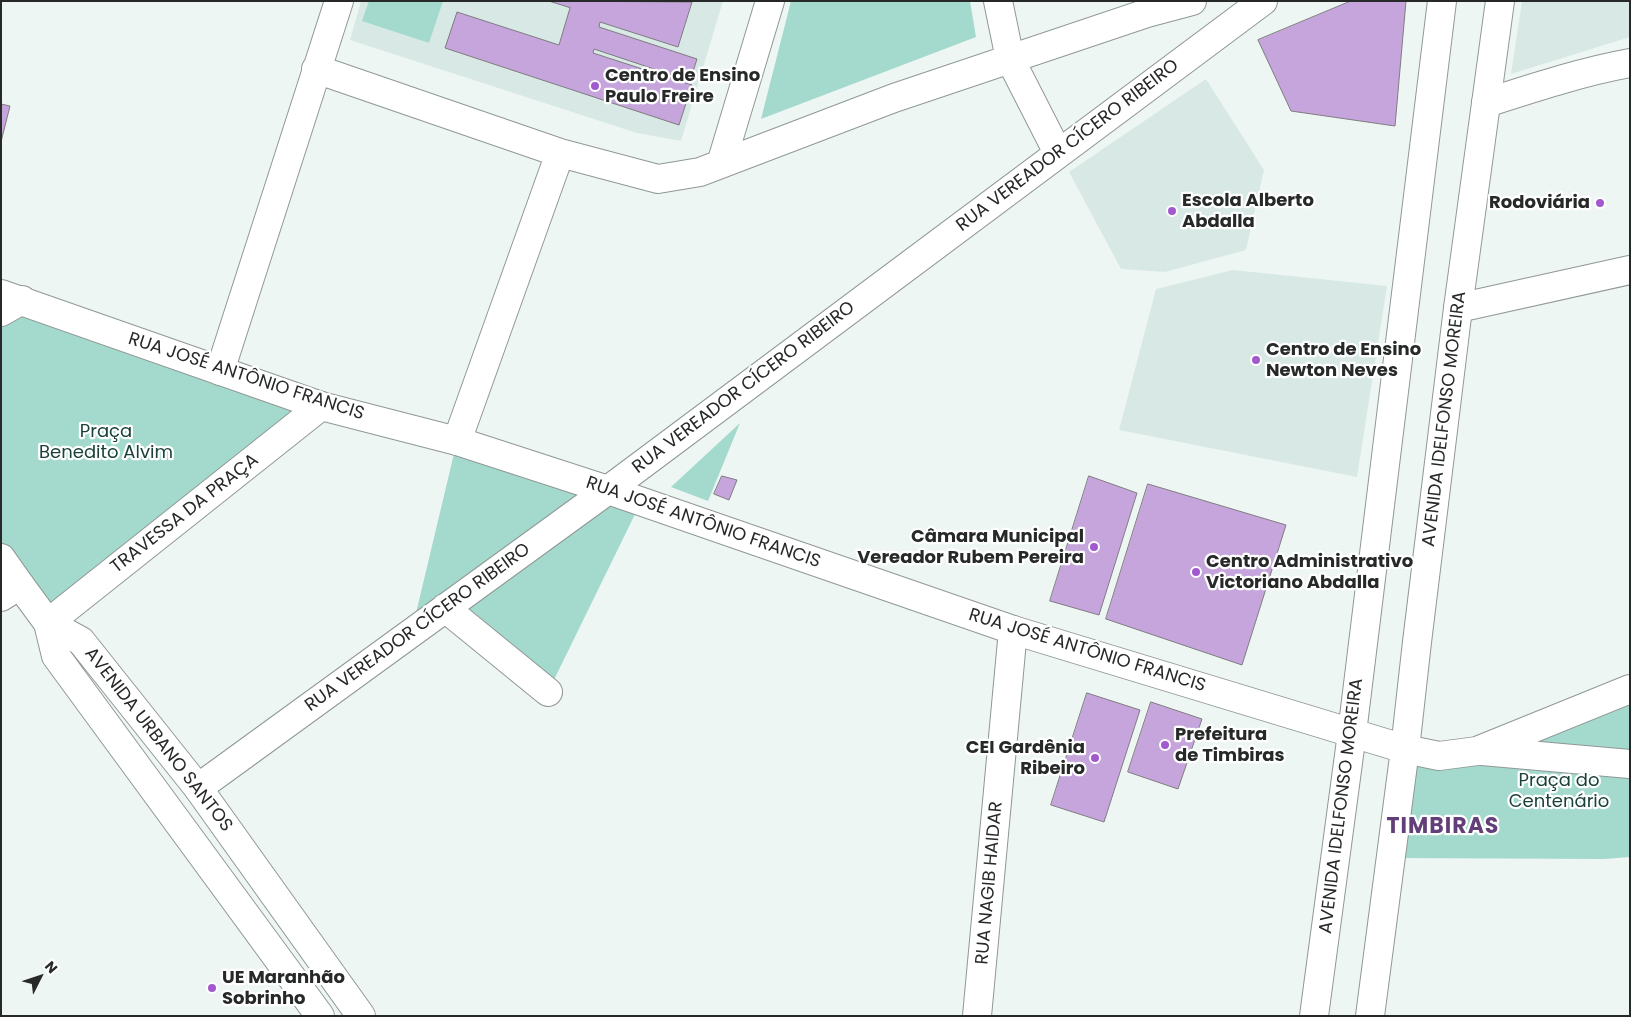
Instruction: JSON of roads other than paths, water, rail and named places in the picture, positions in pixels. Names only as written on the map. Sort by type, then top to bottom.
[{"type":"street","points":[[220,371],[339,1]]},
{"type":"street","points":[[721,164],[770,1]]},
{"type":"street","points":[[998,1],[1010,59],[1058,153]]},
{"type":"street","points":[[316,69],[560,153],[658,179],[700,172],[894,98],[1148,12],[1192,1]]},
{"type":"street","name":"RUA VEREADOR CÍCERO RIBEIRO","points":[[198,788],[608,490],[1263,1]]},
{"type":"street","name":"AVENIDA IDELFONSO MOREIRA","points":[[1314,1016],[1352,733],[1442,1]]},
{"type":"street","name":"AVENIDA IDELFONSO MOREIRA","points":[[1370,1016],[1405,749],[1458,308],[1500,1]]},
{"type":"street","points":[[1486,103],[1537,87],[1630,63]]},
{"type":"street","points":[[457,441],[560,153]]},
{"type":"street","points":[[1458,308],[1630,270]]},
{"type":"street","name":"RUA JOSÉ ANTÔNIO FRANCIS","points":[[8,302],[321,406],[457,441],[608,490],[1013,630],[1405,749],[1439,756],[1477,751]]},
{"type":"street","name":"TRAVESSA DA PRAÇA","points":[[48,623],[321,406]]},
{"type":"street","points":[[1,558],[10,591],[48,623]]},
{"type":"street","points":[[445,608],[548,692]]},
{"type":"street","name":"AVENIDA URBANO SANTOS","points":[[48,623],[80,641],[198,788],[361,1016]]},
{"type":"street","name":"AVENIDA URBANO SANTOS","points":[[48,623],[56,656],[320,1016]]},
{"type":"street","name":"RUA NAGIB HAIDAR","points":[[977,1016],[1013,630]]},
{"type":"street","points":[[1477,751],[1630,689]]},
{"type":"street","points":[[1477,751],[1630,764]]},
{"type":"place","name":"Centro de Ensino Paulo Freire","points":[[595,86]]},
{"type":"place","name":"Rodoviária","points":[[1600,203]]},
{"type":"place","name":"Escola Alberto Abdalla","points":[[1172,211]]},
{"type":"place","name":"Centro de Ensino Newton Neves","points":[[1256,360]]},
{"type":"place","name":"Câmara Municipal Vereador Rubem Pereira","points":[[1094,547]]},
{"type":"place","name":"Centro Administrativo Victoriano Abdalla","points":[[1196,572]]},
{"type":"place","name":"Prefeitura de Timbiras","points":[[1165,745]]},
{"type":"place","name":"CEI Gardênia Ribeiro","points":[[1095,758]]},
{"type":"place","name":"UE Maranhão Sobrinho","points":[[212,988]]},
{"type":"district","name":"TIMBIRAS","points":[[1443,827]]},
{"type":"park label","name":"Praça Benedito Alvim","points":[[106,442]]},
{"type":"park label","name":"Praça do Centenário","points":[[1559,791]]}]
